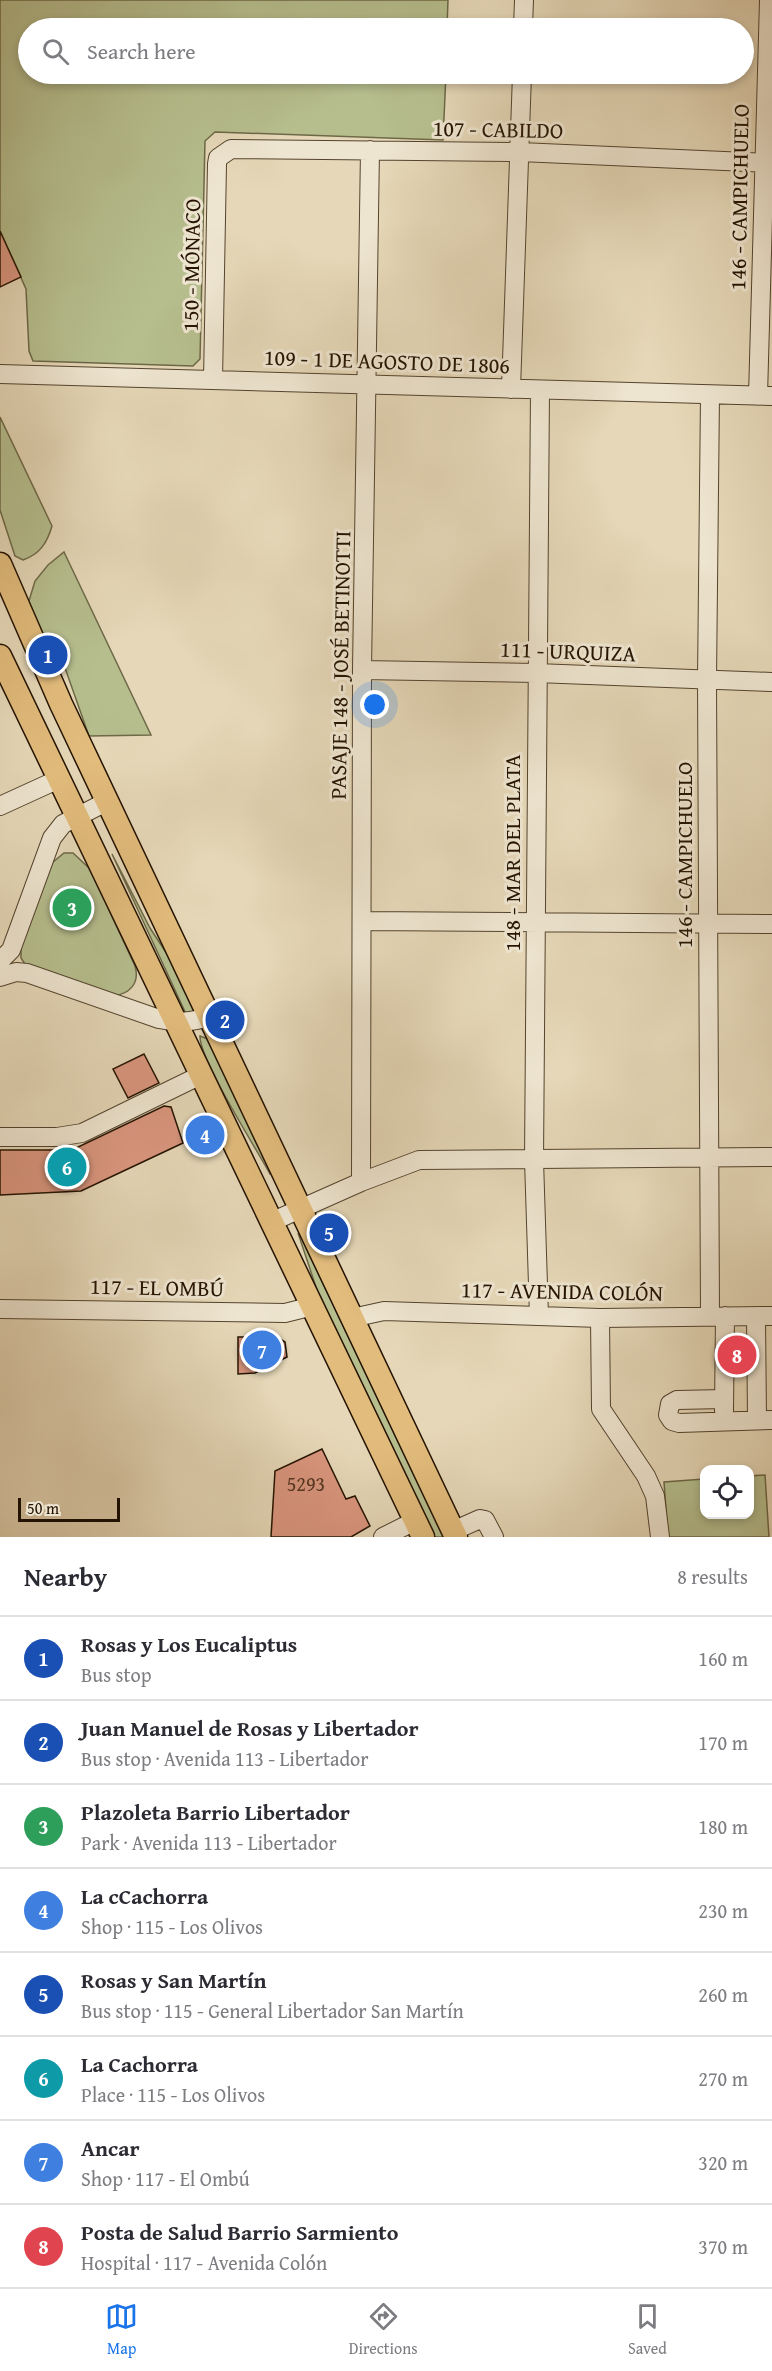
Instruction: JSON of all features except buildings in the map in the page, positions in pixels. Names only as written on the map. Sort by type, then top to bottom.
[{"type":"main road","points":[[0,564],[51,683],[455,1534]]},
{"type":"main road","points":[[0,656],[419,1529]]},
{"type":"street","points":[[523,18],[524,0]]},
{"type":"street","name":"146 - CAMPICHUELO","points":[[765,396],[769,0]]},
{"type":"street","points":[[512,389],[522,84]]},
{"type":"street","name":"107 - CABILDO","points":[[224,153],[239,148],[520,152],[768,163]]},
{"type":"street","name":"PASAJE 148 - JOSÉ BETINOTTI","points":[[362,1182],[362,670],[370,150]]},
{"type":"street","name":"150 - MÓNACO","points":[[213,380],[217,164],[218,158],[224,153]]},
{"type":"street","name":"109 - 1 DE AGOSTO DE 1806","points":[[0,374],[765,396]]},
{"type":"street","name":"148 - MAR DEL PLATA","points":[[539,1316],[534,1160],[540,390]]},
{"type":"street","name":"146 - CAMPICHUELO","points":[[710,395],[707,680],[708,1157],[724,1421]]},
{"type":"street","name":"111 - URQUIZA","points":[[362,670],[536,673],[772,682]]},
{"type":"street","points":[[0,807],[59,779]]},
{"type":"street","points":[[0,961],[11,950],[51,838],[63,825],[108,801]]},
{"type":"street","points":[[362,921],[772,924]]},
{"type":"street","points":[[0,977],[16,972],[27,974],[159,1019],[188,1023],[210,1017]]},
{"type":"street","points":[[0,1137],[57,1137],[82,1133],[201,1075]]},
{"type":"street","points":[[271,1222],[299,1208],[418,1160],[772,1157]]},
{"type":"street","name":"117 - EL OMBÚ","points":[[0,1309],[285,1313],[313,1306]]},
{"type":"street","name":"117 - AVENIDA COLÓN","points":[[352,1318],[384,1311],[600,1318],[764,1316]]},
{"type":"street","points":[[724,1399],[677,1400],[670,1404],[668,1412],[670,1419],[676,1423],[764,1420],[764,1316]]},
{"type":"street","points":[[600,1318],[601,1409],[605,1419],[646,1476],[655,1496],[660,1537]]},
{"type":"street","points":[[455,1534],[480,1519],[484,1520],[494,1537]]},
{"type":"street","points":[[383,1537],[419,1529]]},
{"type":"green space","points":[[0,0],[448,0],[447,18],[18,18],[18,84],[446,84],[443,140],[215,132],[205,141],[200,359],[193,366],[33,361],[29,351],[26,289],[0,231]]},
{"type":"green space","points":[[0,417],[52,526],[42,547],[34,555],[23,560],[15,556],[0,510]]},
{"type":"green space","points":[[64,552],[151,735],[89,736],[64,665],[49,641],[31,623],[28,604],[35,581],[48,565]]},
{"type":"green space","points":[[64,853],[73,853],[90,869],[135,966],[135,982],[124,993],[113,996],[27,967],[21,958],[21,947],[52,863]]},
{"type":"green space","points":[[112,854],[150,928],[173,963],[198,1015],[187,1016]]},
{"type":"green space","points":[[200,1036],[208,1039],[273,1173],[270,1174],[229,1104],[209,1064]]},
{"type":"green space","points":[[298,1233],[444,1537],[434,1537],[318,1293]]},
{"type":"green space","points":[[765,1475],[769,1537],[668,1537],[664,1482],[700,1479],[700,1519],[754,1519],[754,1476]]},
{"type":"place","name":"Rosas y Los Eucaliptus","points":[[48,655]]},
{"type":"place","name":"Plazoleta Barrio Libertador","points":[[72,908]]},
{"type":"place","name":"Juan Manuel de Rosas y Libertador","points":[[225,1020]]},
{"type":"place","name":"La cCachorra","points":[[205,1135]]},
{"type":"place","name":"La Cachorra","points":[[67,1167]]},
{"type":"place","name":"Rosas y San Martín","points":[[329,1233]]},
{"type":"place","name":"Ancar","points":[[262,1350]]},
{"type":"place","name":"Posta de Salud Barrio Sarmiento","points":[[737,1355]]}]
